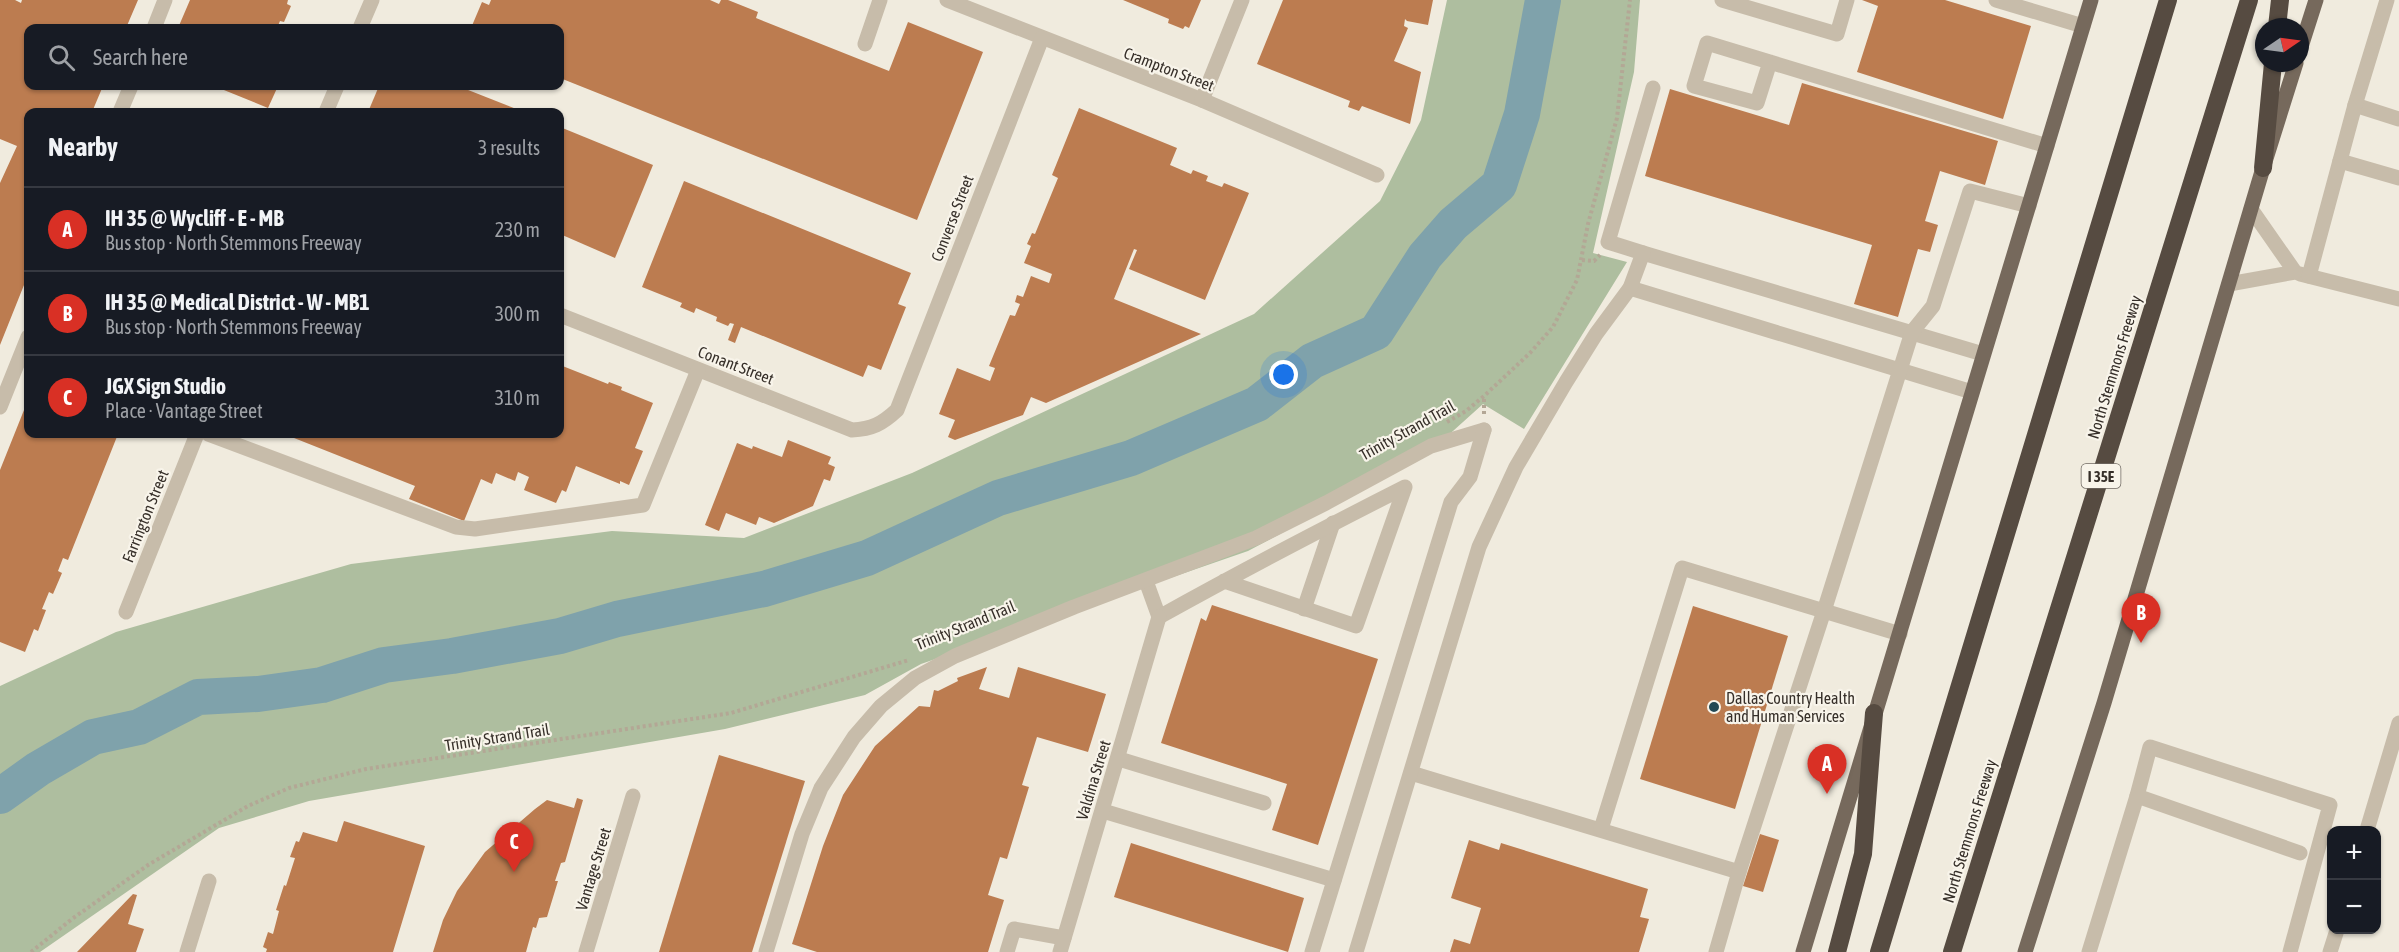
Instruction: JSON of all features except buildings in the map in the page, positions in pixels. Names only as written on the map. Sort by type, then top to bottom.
[{"type":"highway","points":[[1879,952],[2168,0]]},
{"type":"highway","name":"North Stemmons Freeway","points":[[1952,952],[2249,0]]},
{"type":"highway","points":[[2278,18],[2280,0]]},
{"type":"highway","points":[[2263,168],[2272,72]]},
{"type":"highway","points":[[1837,952],[1863,854],[1874,713]]},
{"type":"main road","points":[[1803,952],[2091,0]]},
{"type":"main road","points":[[2309,22],[2316,0]]},
{"type":"main road","points":[[2025,952],[2104,703],[2293,72]]},
{"type":"street","points":[[156,24],[165,0]]},
{"type":"street","points":[[362,24],[372,0]]},
{"type":"street","points":[[865,44],[880,0]]},
{"type":"street","name":"Crampton Street","points":[[947,0],[1202,100],[1377,175]]},
{"type":"street","points":[[1202,100],[1242,0]]},
{"type":"street","points":[[1722,0],[1837,34],[1847,0]]},
{"type":"street","points":[[1996,0],[2083,26]]},
{"type":"street","points":[[2302,274],[2340,161],[2387,0]]},
{"type":"street","name":"Converse Street","points":[[897,410],[1042,38]]},
{"type":"street","points":[[1770,62],[1757,103],[1694,86],[1707,43],[1770,62],[2047,146]]},
{"type":"street","points":[[1653,88],[1608,242],[1983,354]]},
{"type":"street","points":[[122,108],[129,90]]},
{"type":"street","points":[[328,108],[335,90]]},
{"type":"street","points":[[2355,105],[2399,119]]},
{"type":"street","points":[[2340,161],[2399,178]]},
{"type":"street","points":[[1716,952],[1739,872],[1912,332],[1933,306],[1970,191],[2029,206]]},
{"type":"street","points":[[2251,209],[2302,274]]},
{"type":"street","points":[[1356,952],[1479,547],[1493,512],[1516,467],[1566,382],[1596,334],[1630,288],[1643,253]]},
{"type":"street","points":[[2229,284],[2302,274],[2399,299]]},
{"type":"street","points":[[1630,288],[1972,392]]},
{"type":"street","name":"Conant Street","points":[[564,317],[852,430],[869,429],[883,423],[897,410]]},
{"type":"street","points":[[0,407],[24,347]]},
{"type":"street","points":[[219,438],[456,527],[475,529],[643,505],[698,370]]},
{"type":"street","points":[[766,952],[802,834],[822,788],[854,737],[881,706],[915,678],[956,656],[1074,607],[1256,538],[1431,446],[1484,430],[1470,477],[1451,502],[1312,952]]},
{"type":"street","name":"Farrington Street","points":[[126,612],[195,438]]},
{"type":"street","points":[[1146,580],[1159,617],[1224,581],[1333,523],[1405,487],[1356,626],[1224,581]]},
{"type":"street","points":[[1304,609],[1333,523]]},
{"type":"street","points":[[1601,829],[1682,568],[1900,634]]},
{"type":"street","name":"Valdina Street","points":[[1062,945],[1119,759],[1159,617]]},
{"type":"street","points":[[2368,826],[2399,723]]},
{"type":"street","points":[[2089,952],[2150,747],[2330,805],[2290,952]]},
{"type":"street","points":[[1119,759],[1264,803]]},
{"type":"street","points":[[1411,773],[1739,872]]},
{"type":"street","name":"Vantage Street","points":[[586,952],[633,796]]},
{"type":"street","points":[[2137,796],[2300,853]]},
{"type":"street","points":[[1103,811],[1334,880]]},
{"type":"street","points":[[187,952],[209,881]]},
{"type":"street","points":[[1007,952],[1014,929],[1062,945]]},
{"type":"street","points":[[2330,952],[2336,934]]},
{"type":"path","name":"Trinity Strand Trail","points":[[1445,423],[1475,404],[1530,353],[1553,327],[1577,280],[1588,224],[1617,118],[1630,0]]},
{"type":"path","name":"Trinity Strand Trail","points":[[31,952],[72,919],[148,865],[248,806],[288,788],[366,769],[731,713],[919,657]]},
{"type":"green space","points":[[1447,0],[1640,0],[1634,72],[1593,253],[1627,262],[1524,429],[1483,404],[1423,458],[1248,551],[921,664],[865,695],[725,729],[309,801],[219,828],[40,952],[0,952],[0,686],[116,632],[351,564],[612,531],[744,538],[912,473],[1254,314],[1380,201],[1421,120]]},
{"type":"waterway","points":[[0,796],[38,769],[93,737],[139,727],[198,697],[258,694],[322,685],[384,665],[452,656],[560,636],[617,619],[764,589],[867,558],[998,498],[1131,458],[1257,404],[1312,361],[1376,332],[1425,256],[1453,224],[1499,185],[1522,114],[1543,0]]},
{"type":"place","name":"IH 35 @ Medical District - W - MB1","points":[[2141,643]]},
{"type":"place","name":"Dallas Country Health and Human Services","points":[[1714,707]]},
{"type":"place","name":"IH 35 @ Wycliff - E - MB","points":[[1827,794]]},
{"type":"place","name":"JGX Sign Studio","points":[[514,872]]}]
